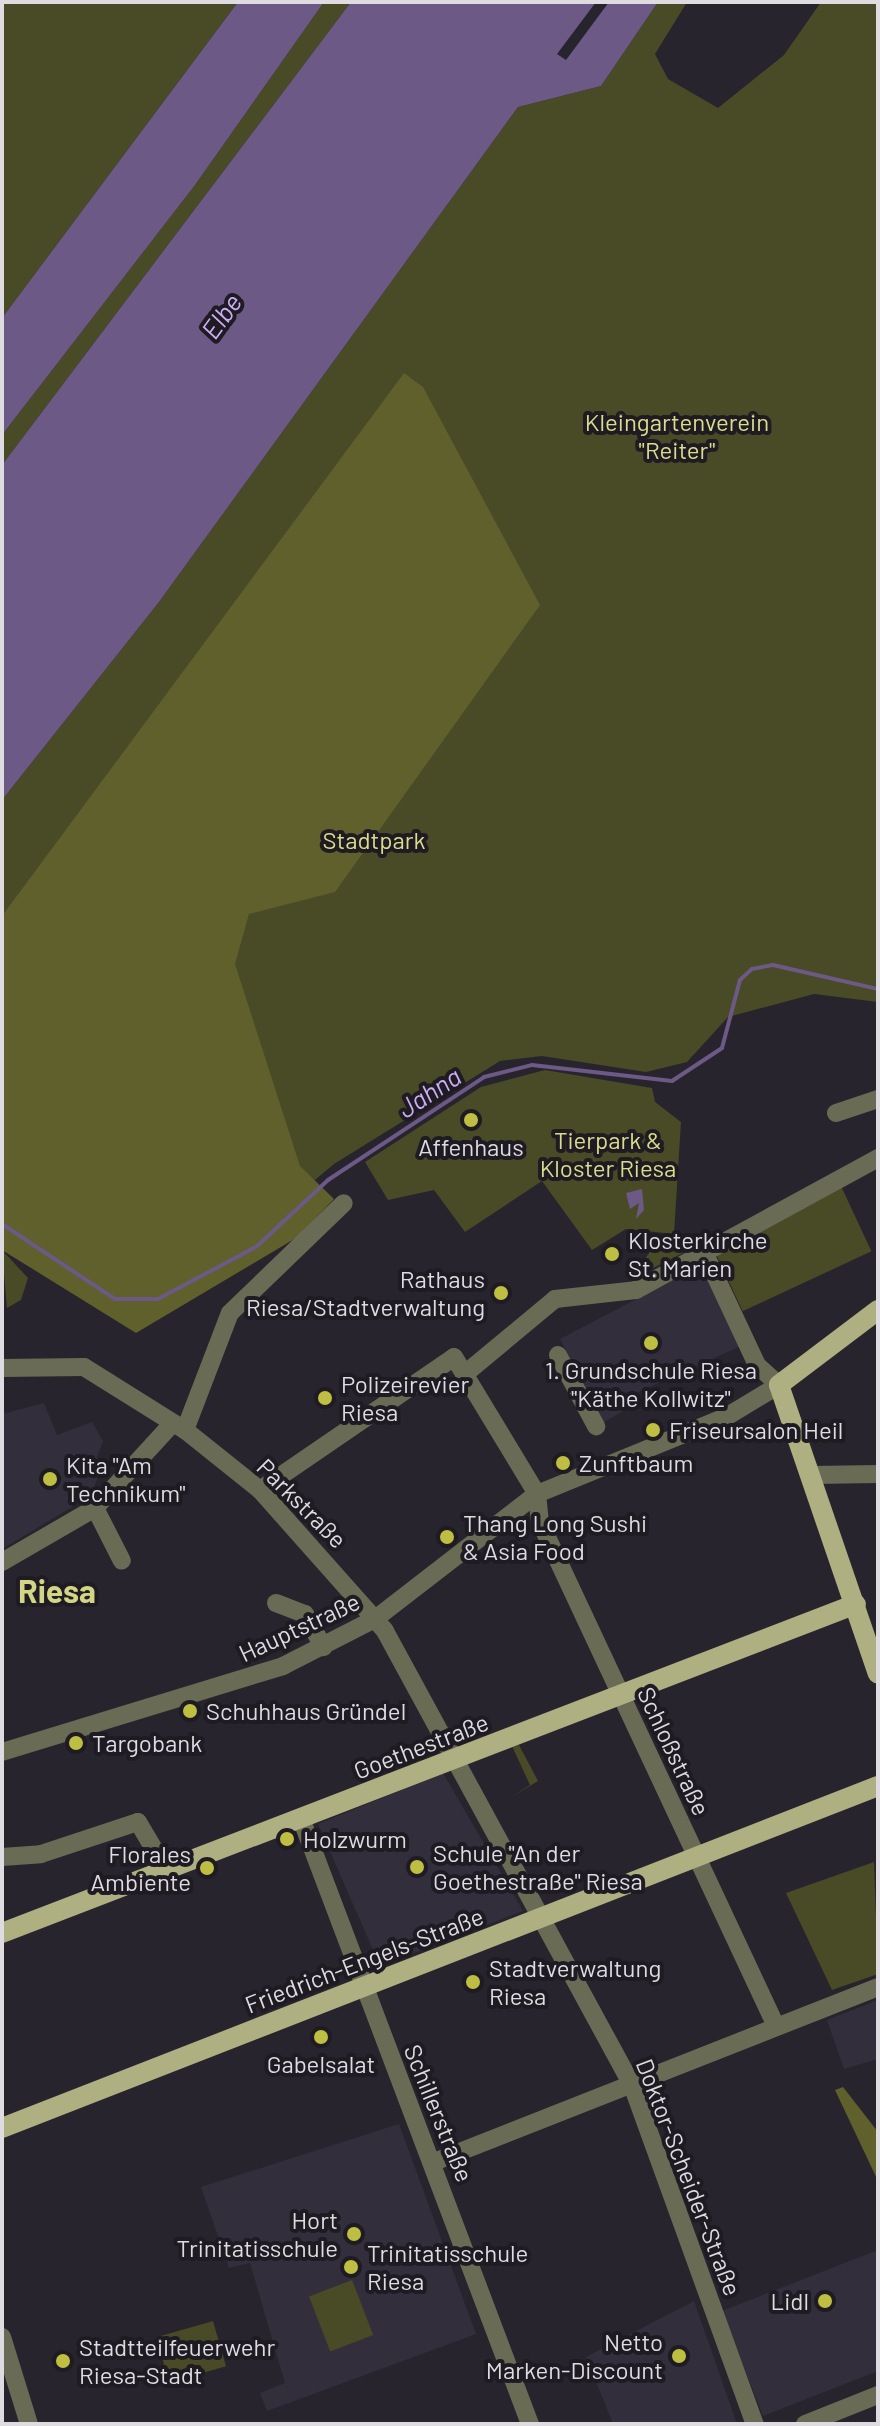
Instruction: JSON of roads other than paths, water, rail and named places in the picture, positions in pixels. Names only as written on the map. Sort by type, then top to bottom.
[{"type":"main road","points":[[878,1310],[779,1385],[878,1674]]},
{"type":"main road","name":"Goethestraße","points":[[2,1933],[302,1821],[856,1604]]},
{"type":"main road","name":"Friedrich-Engels-Straße","points":[[2,2128],[547,1918],[878,1786]]},
{"type":"street","points":[[836,1113],[878,1099]]},
{"type":"street","points":[[466,1373],[555,1299],[636,1290],[878,1158]]},
{"type":"street","points":[[2,1562],[95,1508],[178,1427],[230,1313],[344,1203]]},
{"type":"street","points":[[705,1254],[757,1365],[779,1385]]},
{"type":"street","points":[[558,1355],[596,1426]]},
{"type":"street","name":"Schloßstraße","points":[[260,1490],[454,1357],[537,1494],[540,1522],[776,2026]]},
{"type":"street","name":"Parkstraße","points":[[2,1368],[84,1367],[178,1427],[260,1490],[375,1619]]},
{"type":"street","name":"Hauptstraße","points":[[2,1752],[247,1680],[323,1647],[375,1619],[537,1494],[726,1417],[779,1385]]},
{"type":"street","points":[[812,1475],[878,1474]]},
{"type":"street","points":[[95,1508],[122,1561]]},
{"type":"street","points":[[276,1603],[305,1614],[323,1647]]},
{"type":"street","name":"Doktor-Scheider-Straße","points":[[375,1619],[547,1918],[632,2085],[755,2424]]},
{"type":"street","name":"Schillerstraße","points":[[302,1821],[364,1988],[434,2162],[530,2424]]},
{"type":"street","points":[[2,1857],[41,1854],[138,1822],[167,1871]]},
{"type":"street","points":[[434,2162],[878,1987]]},
{"type":"street","points":[[2,2337],[29,2424]]},
{"type":"street","points":[[805,2424],[878,2395]]},
{"type":"water","points":[[238,2],[324,2],[195,185],[2,435],[2,318]]},
{"type":"water","name":"Elbe","points":[[351,2],[596,2],[557,54],[566,60],[609,2],[658,2],[601,86],[518,107],[159,602],[2,800],[2,465]]},
{"type":"water","points":[[642,1189],[644,1210],[636,1219],[639,1203],[630,1209],[626,1193]]},
{"type":"waterway","name":"Jahna","points":[[2,1224],[115,1299],[158,1299],[256,1247],[328,1180],[484,1077],[532,1065],[672,1081],[722,1048],[740,980],[752,969],[773,965],[878,989]]},
{"type":"place","name":"Affenhaus","points":[[471,1120]]},
{"type":"place","name":"Klosterkirche St. Marien","points":[[612,1254]]},
{"type":"place","name":"Rathaus Riesa/Stadtverwaltung","points":[[501,1293]]},
{"type":"place","name":"1. Grundschule Riesa \"Käthe Kollwitz\"","points":[[651,1343]]},
{"type":"place","name":"Polizeirevier Riesa","points":[[325,1398]]},
{"type":"place","name":"Friseursalon Heil","points":[[653,1430]]},
{"type":"place","name":"Zunftbaum","points":[[563,1463]]},
{"type":"place","name":"Kita \"Am Technikum\"","points":[[50,1479]]},
{"type":"place","name":"Thang Long Sushi & Asia Food","points":[[447,1537]]},
{"type":"place","name":"Schuhhaus Gründel","points":[[190,1711]]},
{"type":"place","name":"Targobank","points":[[76,1743]]},
{"type":"place","name":"Holzwurm","points":[[287,1839]]},
{"type":"place","name":"Schule \"An der Goethestraße\" Riesa","points":[[417,1867]]},
{"type":"place","name":"Florales Ambiente","points":[[207,1868]]},
{"type":"place","name":"Stadtverwaltung Riesa","points":[[473,1982]]},
{"type":"place","name":"Gabelsalat","points":[[321,2037]]},
{"type":"place","name":"Hort Trinitatisschule","points":[[354,2234]]},
{"type":"place","name":"Trinitatisschule Riesa","points":[[351,2267]]},
{"type":"place","name":"Lidl","points":[[825,2301]]},
{"type":"place","name":"Netto Marken-Discount","points":[[679,2356]]},
{"type":"place","name":"Stadtteilfeuerwehr Riesa-Stadt","points":[[63,2361]]},
{"type":"district","name":"Riesa","points":[[57,1590]]},
{"type":"park label","name":"Kleingartenverein \"Reiter\"","points":[[677,436]]},
{"type":"park label","name":"Stadtpark","points":[[374,840]]},
{"type":"park label","name":"Tierpark & Kloster Riesa","points":[[608,1154]]}]
